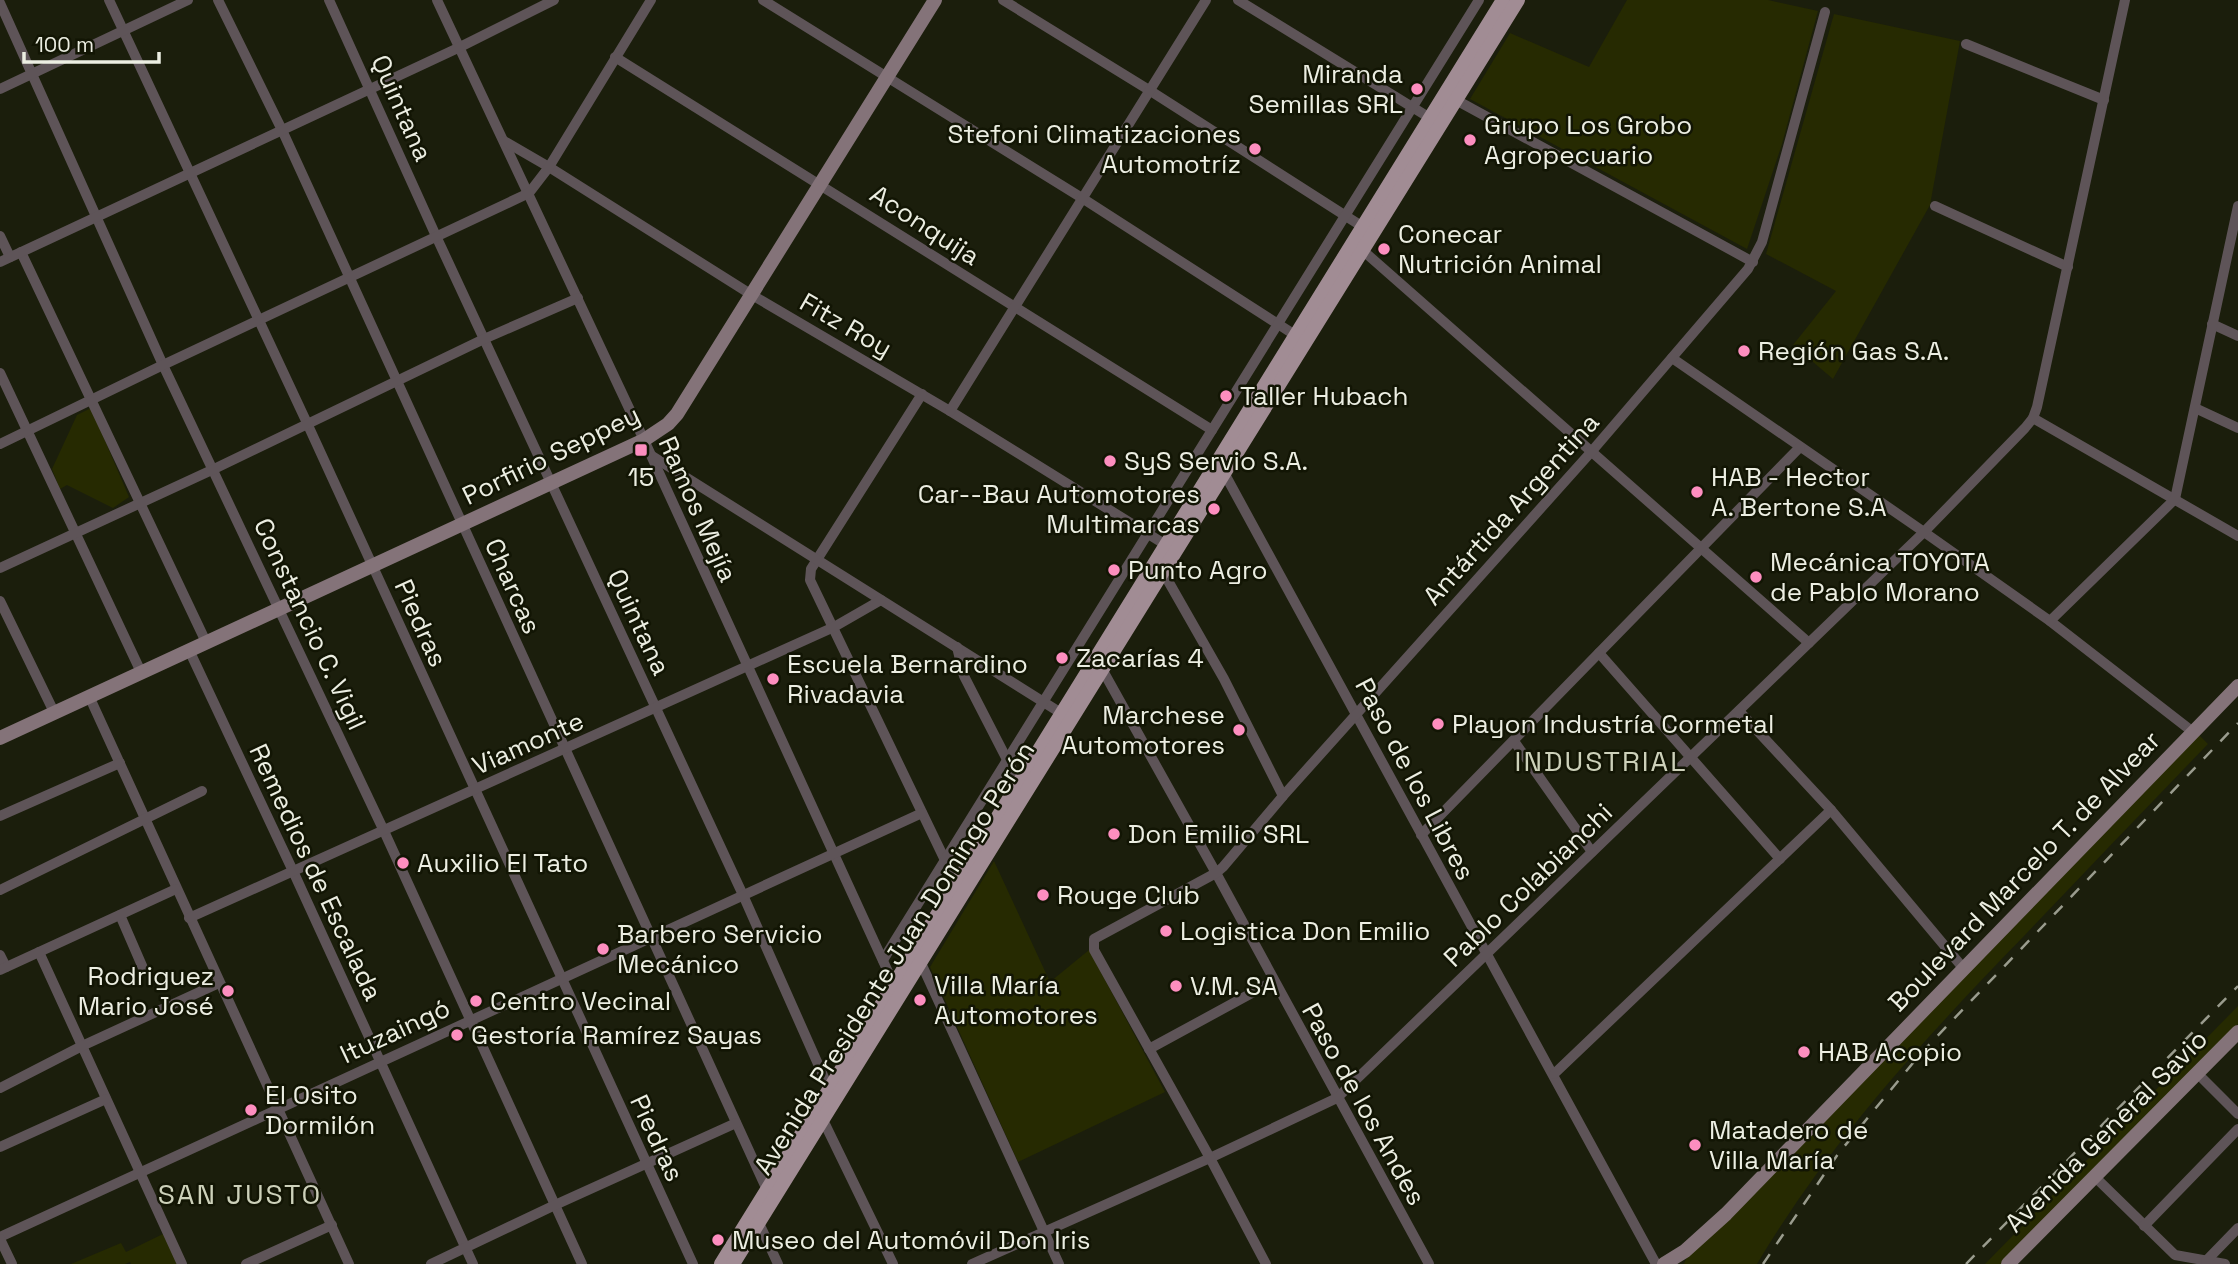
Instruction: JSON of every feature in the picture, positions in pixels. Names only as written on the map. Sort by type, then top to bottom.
[{"type":"main road","name":"Porfirio Seppey","points":[[0,738],[552,484],[644,440],[668,424],[752,295],[935,0]]},
{"type":"main road","name":"Avenida Presidente Juan Domingo Perón","points":[[721,1264],[830,1089],[898,991],[921,963],[1163,572],[1295,335],[1456,100],[1518,0]]},
{"type":"main road","name":"Avenida Presidente Juan Domingo Perón","points":[[733,1264],[823,1120],[898,991],[956,883],[1166,545],[1221,467],[1358,246],[1363,227],[1500,5]]},
{"type":"main road","name":"Boulevard Marcelo T. de Alvear","points":[[1665,1264],[1685,1251],[1726,1214],[2238,686]]},
{"type":"main road","name":"Avenida General Savio","points":[[2008,1264],[2238,1032]]},
{"type":"street","name":"Piedras","points":[[109,0],[693,1264]]},
{"type":"street","points":[[0,89],[188,0]]},
{"type":"street","name":"Charcas","points":[[218,0],[282,130],[767,1190]]},
{"type":"street","name":"Quintana","points":[[329,0],[830,1089]]},
{"type":"street","name":"Ramos Mejía","points":[[437,0],[578,298],[898,991]]},
{"type":"street","points":[[0,236],[5,259],[458,48],[554,0]]},
{"type":"street","points":[[0,444],[529,193],[549,167],[650,0]]},
{"type":"street","points":[[762,0],[1082,198],[1295,335]]},
{"type":"street","points":[[1003,0],[1363,227]]},
{"type":"street","points":[[950,411],[1206,0]]},
{"type":"street","points":[[1238,0],[1430,118]]},
{"type":"street","points":[[1480,0],[1500,5]]},
{"type":"street","name":"Avenida Presidente Juan Domingo Perón","points":[[883,960],[1480,0]]},
{"type":"street","points":[[2125,0],[2033,418],[2238,536]]},
{"type":"street","name":"Constancio C. Vigil","points":[[0,3],[163,365],[384,831],[582,1264]]},
{"type":"street","name":"Antártida Argentina","points":[[1149,1049],[1094,950],[1094,939],[1216,873],[1591,452],[1752,262],[1762,242],[1825,12]]},
{"type":"street","points":[[1966,44],[2104,100]]},
{"type":"street","name":"Aconquija","points":[[615,57],[1212,430]]},
{"type":"street","points":[[1456,100],[1752,262]]},
{"type":"street","name":"Fitz Roy","points":[[504,141],[752,295],[922,394],[1166,545]]},
{"type":"street","points":[[1935,206],[2068,267]]},
{"type":"street","points":[[2050,621],[2175,499],[2212,324],[2235,238],[2238,206]]},
{"type":"street","points":[[1358,246],[1809,643]]},
{"type":"street","points":[[22,252],[206,642]]},
{"type":"street","points":[[0,568],[484,339],[578,298]]},
{"type":"street","points":[[2212,324],[2238,336]]},
{"type":"street","points":[[1672,358],[2050,621],[2193,732]]},
{"type":"street","points":[[0,373],[141,672]]},
{"type":"street","points":[[922,394],[811,569],[810,580],[956,883]]},
{"type":"street","points":[[2195,408],[2238,428]]},
{"type":"street","name":"Pablo Colabianchi","points":[[975,1263],[1339,1101],[1924,531],[2033,418]]},
{"type":"street","points":[[1421,835],[1800,447]]},
{"type":"street","points":[[651,456],[1061,713]]},
{"type":"street","name":"Paso de los Libres","points":[[1221,467],[1656,1264]]},
{"type":"street","points":[[1163,572],[1229,689],[1283,796]]},
{"type":"street","name":"Viamonte","points":[[189,918],[747,667],[834,627],[881,600]]},
{"type":"street","points":[[0,601],[54,712]]},
{"type":"street","points":[[957,647],[964,677],[1018,782]]},
{"type":"street","name":"Remedios de Escalada","points":[[189,650],[473,1264]]},
{"type":"street","points":[[1599,653],[1780,859]]},
{"type":"street","name":"Paso de los Andes","points":[[1102,669],[1429,1264]]},
{"type":"street","points":[[89,696],[349,1264]]},
{"type":"street","points":[[1739,711],[1831,810],[1964,969]]},
{"type":"street","points":[[1514,741],[1592,852]]},
{"type":"street","points":[[0,816],[120,762]]},
{"type":"street","points":[[0,890],[202,791]]},
{"type":"street","points":[[1554,1074],[1831,810]]},
{"type":"street","name":"Ituzaingó","points":[[0,1238],[277,1108],[922,813]]},
{"type":"street","points":[[0,955],[3,968],[176,889]]},
{"type":"street","points":[[120,915],[143,968]]},
{"type":"street","points":[[39,952],[182,1264]]},
{"type":"street","points":[[921,963],[1059,1264]]},
{"type":"street","points":[[1339,1101],[1480,969]]},
{"type":"street","points":[[1266,1264],[1149,1049],[1274,981]]},
{"type":"street","points":[[0,1088],[82,1046],[219,983]]},
{"type":"street","points":[[2198,1074],[2238,1114]]},
{"type":"street","points":[[830,1089],[823,1120],[893,1264]]},
{"type":"street","points":[[0,1147],[106,1099]]},
{"type":"street","points":[[431,1264],[736,1123]]},
{"type":"street","points":[[2144,1226],[2238,1129]]},
{"type":"street","points":[[2095,1176],[2169,1251],[2180,1258],[2225,1264]]},
{"type":"street","points":[[759,1223],[778,1264]]},
{"type":"street","points":[[246,1264],[332,1225]]},
{"type":"street","points":[[2206,1261],[2238,1228]]},
{"type":"street","points":[[0,1238],[12,1264]]},
{"type":"green space","points":[[1627,0],[1768,0],[1818,11],[1782,144],[1747,249],[1470,99],[1510,33],[1589,67]]},
{"type":"green space","points":[[1834,14],[1960,41],[1930,205],[1833,379],[1793,345],[1836,291],[1766,254]]},
{"type":"green space","points":[[91,408],[129,497],[113,508],[67,485],[60,489],[52,469],[77,415]]},
{"type":"green space","points":[[2198,734],[2208,744],[1987,974],[1881,1092],[1816,1175],[1757,1264],[1684,1264],[1686,1259]]},
{"type":"green space","points":[[994,861],[1050,982],[1089,950],[1165,1092],[1018,1162],[930,967]]},
{"type":"green space","points":[[2238,1006],[2238,1024],[2001,1264],[1985,1264]]},
{"type":"green space","points":[[165,1233],[180,1264],[71,1264],[121,1243],[126,1252]]},
{"type":"railway","points":[[1763,1264],[1838,1154],[1922,1052],[2238,723]]},
{"type":"railway","points":[[1966,1264],[2238,986]]},
{"type":"place","name":"Miranda Semillas SRL","points":[[1417,89]]},
{"type":"place","name":"Grupo Los Grobo Agropecuario","points":[[1470,140]]},
{"type":"place","name":"Stefoni Climatizaciones Automotríz","points":[[1255,149]]},
{"type":"place","name":"Conecar Nutrición Animal","points":[[1384,249]]},
{"type":"place","name":"Región Gas S.A.","points":[[1744,351]]},
{"type":"place","name":"Taller Hubach","points":[[1226,396]]},
{"type":"place","name":"15","points":[[641,450]]},
{"type":"place","name":"SyS Servio S.A.","points":[[1110,461]]},
{"type":"place","name":"HAB - Hector A. Bertone S.A","points":[[1697,492]]},
{"type":"place","name":"Car--Bau Automotores Multimarcas","points":[[1214,509]]},
{"type":"place","name":"Punto Agro","points":[[1114,570]]},
{"type":"place","name":"Mecánica TOYOTA de Pablo Morano","points":[[1756,577]]},
{"type":"place","name":"Zacarías 4","points":[[1062,658]]},
{"type":"place","name":"Escuela Bernardino Rivadavia","points":[[773,679]]},
{"type":"place","name":"Playon Industría Cormetal","points":[[1438,724]]},
{"type":"place","name":"Marchese Automotores","points":[[1239,730]]},
{"type":"place","name":"Don Emilio SRL","points":[[1114,834]]},
{"type":"place","name":"Auxilio El Tato","points":[[403,863]]},
{"type":"place","name":"Rouge Club","points":[[1043,895]]},
{"type":"place","name":"Logistica Don Emilio","points":[[1166,931]]},
{"type":"place","name":"Barbero Servicio Mecánico","points":[[603,949]]},
{"type":"place","name":"V.M. SA","points":[[1176,986]]},
{"type":"place","name":"Rodriguez Mario José","points":[[228,991]]},
{"type":"place","name":"Villa María Automotores","points":[[920,1000]]},
{"type":"place","name":"Centro Vecinal","points":[[476,1001]]},
{"type":"place","name":"Gestoría Ramírez Sayas","points":[[457,1035]]},
{"type":"place","name":"HAB Acopio","points":[[1804,1052]]},
{"type":"place","name":"El Osito Dormilón","points":[[251,1110]]},
{"type":"place","name":"Matadero de Villa María","points":[[1695,1145]]},
{"type":"place","name":"Museo del Automóvil Don Iris","points":[[718,1240]]},
{"type":"district","name":"INDUSTRIAL","points":[[1601,761]]},
{"type":"district","name":"SAN JUSTO","points":[[240,1194]]}]
